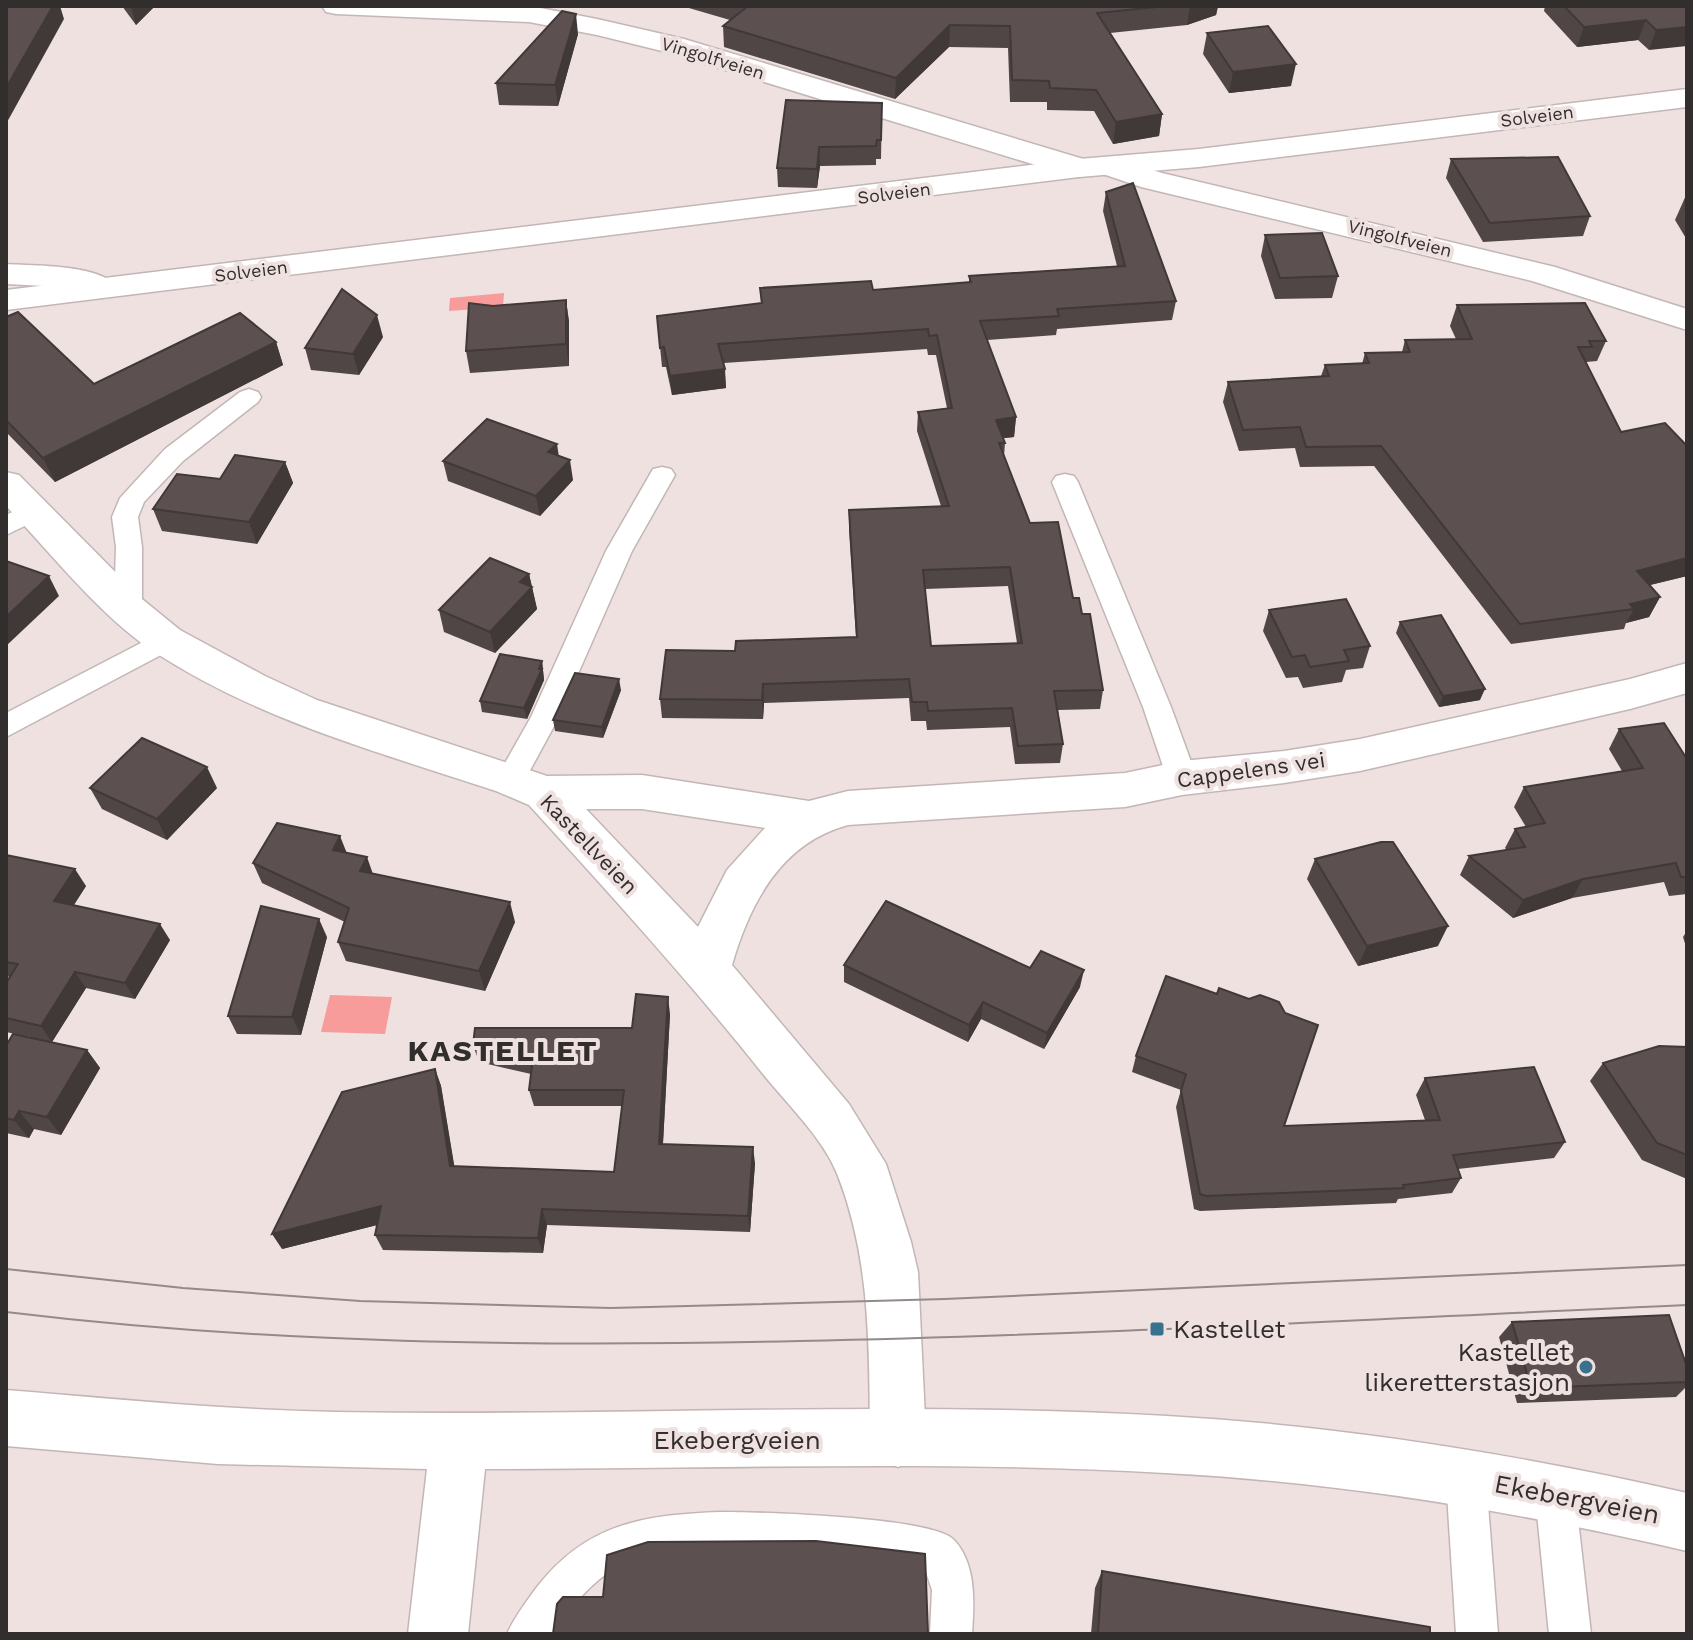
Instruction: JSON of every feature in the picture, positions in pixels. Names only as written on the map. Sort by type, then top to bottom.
[{"type":"street","name":"Vingolfveien","points":[[336,6],[491,11],[597,27],[674,45],[1095,167],[1543,274],[1687,320]]},
{"type":"street","name":"Solveien","points":[[6,300],[1687,98]]},
{"type":"street","name":"Solveien","points":[[6,274],[67,277],[101,288]]},
{"type":"street","name":"Kastellveien","points":[[15,507],[166,640],[250,687],[302,711],[528,786],[707,969],[831,1120],[860,1164],[885,1242],[891,1272],[898,1439]]},
{"type":"street","name":"Cappelens vei","points":[[528,786],[642,792],[809,818],[848,808],[1125,790],[1182,778],[1360,755],[1630,694],[1687,678]]},
{"type":"street","name":"Cappelens vei","points":[[707,969],[722,917],[745,876],[778,842],[809,818]]},
{"type":"street","name":"Ekebergveien","points":[[6,1418],[218,1436],[459,1443],[898,1439],[1095,1441],[1366,1464],[1555,1493],[1687,1522]]},
{"type":"street","points":[[438,1634],[459,1443]]},
{"type":"lane","points":[[128,609],[129,547],[125,517],[133,498],[174,455],[249,397]]},
{"type":"lane","points":[[528,786],[545,717],[619,551],[662,475]]},
{"type":"lane","points":[[1065,482],[1157,707],[1182,778]]},
{"type":"lane","points":[[6,726],[166,640]]},
{"type":"lane","name":"Ekebergveien","points":[[1466,1478],[1477,1634]]},
{"type":"lane","points":[[1555,1493],[1570,1634]]},
{"type":"lane","points":[[528,1634],[573,1574],[607,1551],[634,1538],[752,1534],[849,1538],[936,1551],[946,1560],[954,1596],[951,1634]]},
{"type":"shaded area","points":[[504,293],[503,307],[449,311],[450,298]]},
{"type":"shaded area","points":[[330,995],[392,997],[385,1034],[321,1032]]},
{"type":"building","points":[[6,6],[53,6],[6,88]]},
{"type":"building","points":[[748,6],[1167,6],[1097,13],[1162,114],[1116,122],[1096,90],[1050,88],[1049,81],[1012,80],[1010,26],[950,25],[896,78],[723,26]]},
{"type":"building","points":[[1564,6],[1687,6],[1687,27],[1656,30],[1646,20],[1584,27]]},
{"type":"building","points":[[562,11],[576,14],[555,85],[496,83]]},
{"type":"building","points":[[1268,26],[1296,64],[1233,72],[1207,33]]},
{"type":"building","points":[[786,100],[882,103],[881,140],[877,140],[876,146],[819,147],[817,169],[777,168]]},
{"type":"building","points":[[1558,157],[1590,216],[1490,223],[1451,159]]},
{"type":"building","points":[[1133,183],[1176,301],[1057,309],[1059,316],[980,321],[1016,417],[996,420],[1005,443],[999,443],[1030,523],[1058,522],[1073,598],[1079,598],[1082,614],[1090,614],[1103,690],[1054,691],[1063,744],[1018,746],[1012,708],[928,711],[927,702],[912,702],[909,679],[763,684],[762,700],[660,699],[666,650],[735,651],[736,641],[857,637],[849,510],[949,506],[918,412],[952,408],[937,335],[929,336],[928,329],[718,344],[725,369],[670,376],[664,347],[660,348],[657,316],[762,303],[760,288],[871,281],[873,290],[971,282],[969,276],[1125,266],[1106,192]],"holes":[[[1010,567],[1022,643],[931,646],[923,570]]]},
{"type":"building","points":[[1322,233],[1338,276],[1280,278],[1265,235]]},
{"type":"building","points":[[342,289],[377,315],[353,354],[305,348]]},
{"type":"building","points":[[566,300],[566,344],[466,351],[469,303],[493,306]]},
{"type":"building","points":[[1585,303],[1606,341],[1589,341],[1592,347],[1578,347],[1621,432],[1665,423],[1687,446],[1687,558],[1637,571],[1660,597],[1630,604],[1634,609],[1520,624],[1381,446],[1306,447],[1300,427],[1243,430],[1228,382],[1329,376],[1325,365],[1369,363],[1365,353],[1410,352],[1405,340],[1472,339],[1457,305]]},
{"type":"building","points":[[18,312],[94,384],[240,313],[276,342],[43,458],[6,420],[6,317]]},
{"type":"building","points":[[487,419],[557,444],[548,452],[570,460],[536,496],[443,461]]},
{"type":"building","points":[[235,455],[285,462],[249,522],[153,509],[177,474],[220,479]]},
{"type":"building","points":[[490,558],[529,574],[520,582],[532,587],[490,632],[439,610]]},
{"type":"building","points":[[6,561],[49,576],[6,617]]},
{"type":"building","points":[[1346,599],[1370,646],[1344,650],[1349,661],[1310,667],[1305,655],[1292,657],[1269,610]]},
{"type":"building","points":[[1441,615],[1485,689],[1443,696],[1400,622]]},
{"type":"building","points":[[500,654],[542,661],[539,669],[542,669],[524,708],[480,701]]},
{"type":"building","points":[[575,673],[619,679],[602,727],[553,720]]},
{"type":"building","points":[[1664,723],[1687,759],[1687,877],[1681,877],[1676,863],[1583,879],[1523,900],[1469,856],[1525,847],[1515,829],[1545,823],[1524,787],[1643,768],[1619,729]]},
{"type":"building","points":[[142,738],[207,767],[157,819],[90,788]]},
{"type":"building","points":[[277,823],[340,836],[333,850],[367,857],[360,871],[510,902],[479,971],[338,942],[349,908],[253,863]]},
{"type":"building","points":[[1381,842],[1393,842],[1448,926],[1367,946],[1315,859]]},
{"type":"building","points":[[6,855],[75,869],[54,901],[160,924],[125,983],[75,972],[41,1026],[6,1018],[6,983],[18,964],[6,962]]},
{"type":"building","points":[[886,901],[1030,968],[1041,951],[1084,970],[1047,1033],[983,1002],[969,1025],[844,965]]},
{"type":"building","points":[[261,906],[319,919],[292,1017],[228,1016]]},
{"type":"building","points":[[1166,976],[1217,994],[1219,988],[1249,999],[1260,995],[1279,1002],[1285,1013],[1318,1025],[1284,1126],[1440,1120],[1425,1078],[1534,1067],[1565,1142],[1453,1155],[1461,1178],[1403,1185],[1404,1188],[1200,1194],[1181,1091],[1186,1074],[1136,1056]]},
{"type":"building","points":[[636,994],[668,997],[659,1144],[753,1147],[748,1216],[542,1209],[538,1238],[375,1235],[381,1206],[272,1234],[342,1092],[435,1069],[450,1166],[614,1172],[624,1090],[529,1090],[533,1058],[473,1045],[475,1028],[632,1028]]},
{"type":"building","points":[[13,1034],[87,1050],[47,1117],[19,1111],[14,1120],[6,1118],[6,1046]]},
{"type":"building","points":[[1659,1046],[1687,1047],[1687,1155],[1657,1143],[1603,1063]]},
{"type":"building","name":"Kastellet likeretterstasjon","points":[[1669,1315],[1687,1367],[1687,1382],[1531,1388],[1512,1322]]},
{"type":"building","points":[[816,1541],[925,1554],[928,1634],[553,1634],[557,1604],[563,1597],[603,1597],[607,1555],[648,1542]]},
{"type":"building","points":[[1102,1571],[1430,1627],[1430,1634],[1098,1634]]},
{"type":"tram line","points":[[6,1269],[183,1288],[360,1301],[611,1308],[945,1299],[1687,1265]]},
{"type":"tram line","points":[[6,1312],[105,1323],[303,1337],[601,1344],[1022,1335],[1687,1305]]},
{"type":"place","name":"Kastellet","points":[[1157,1329]]},
{"type":"place","name":"Kastellet likeretterstasjon","points":[[1586,1367]]},
{"type":"district","name":"KASTELLET","points":[[503,1050]]}]
